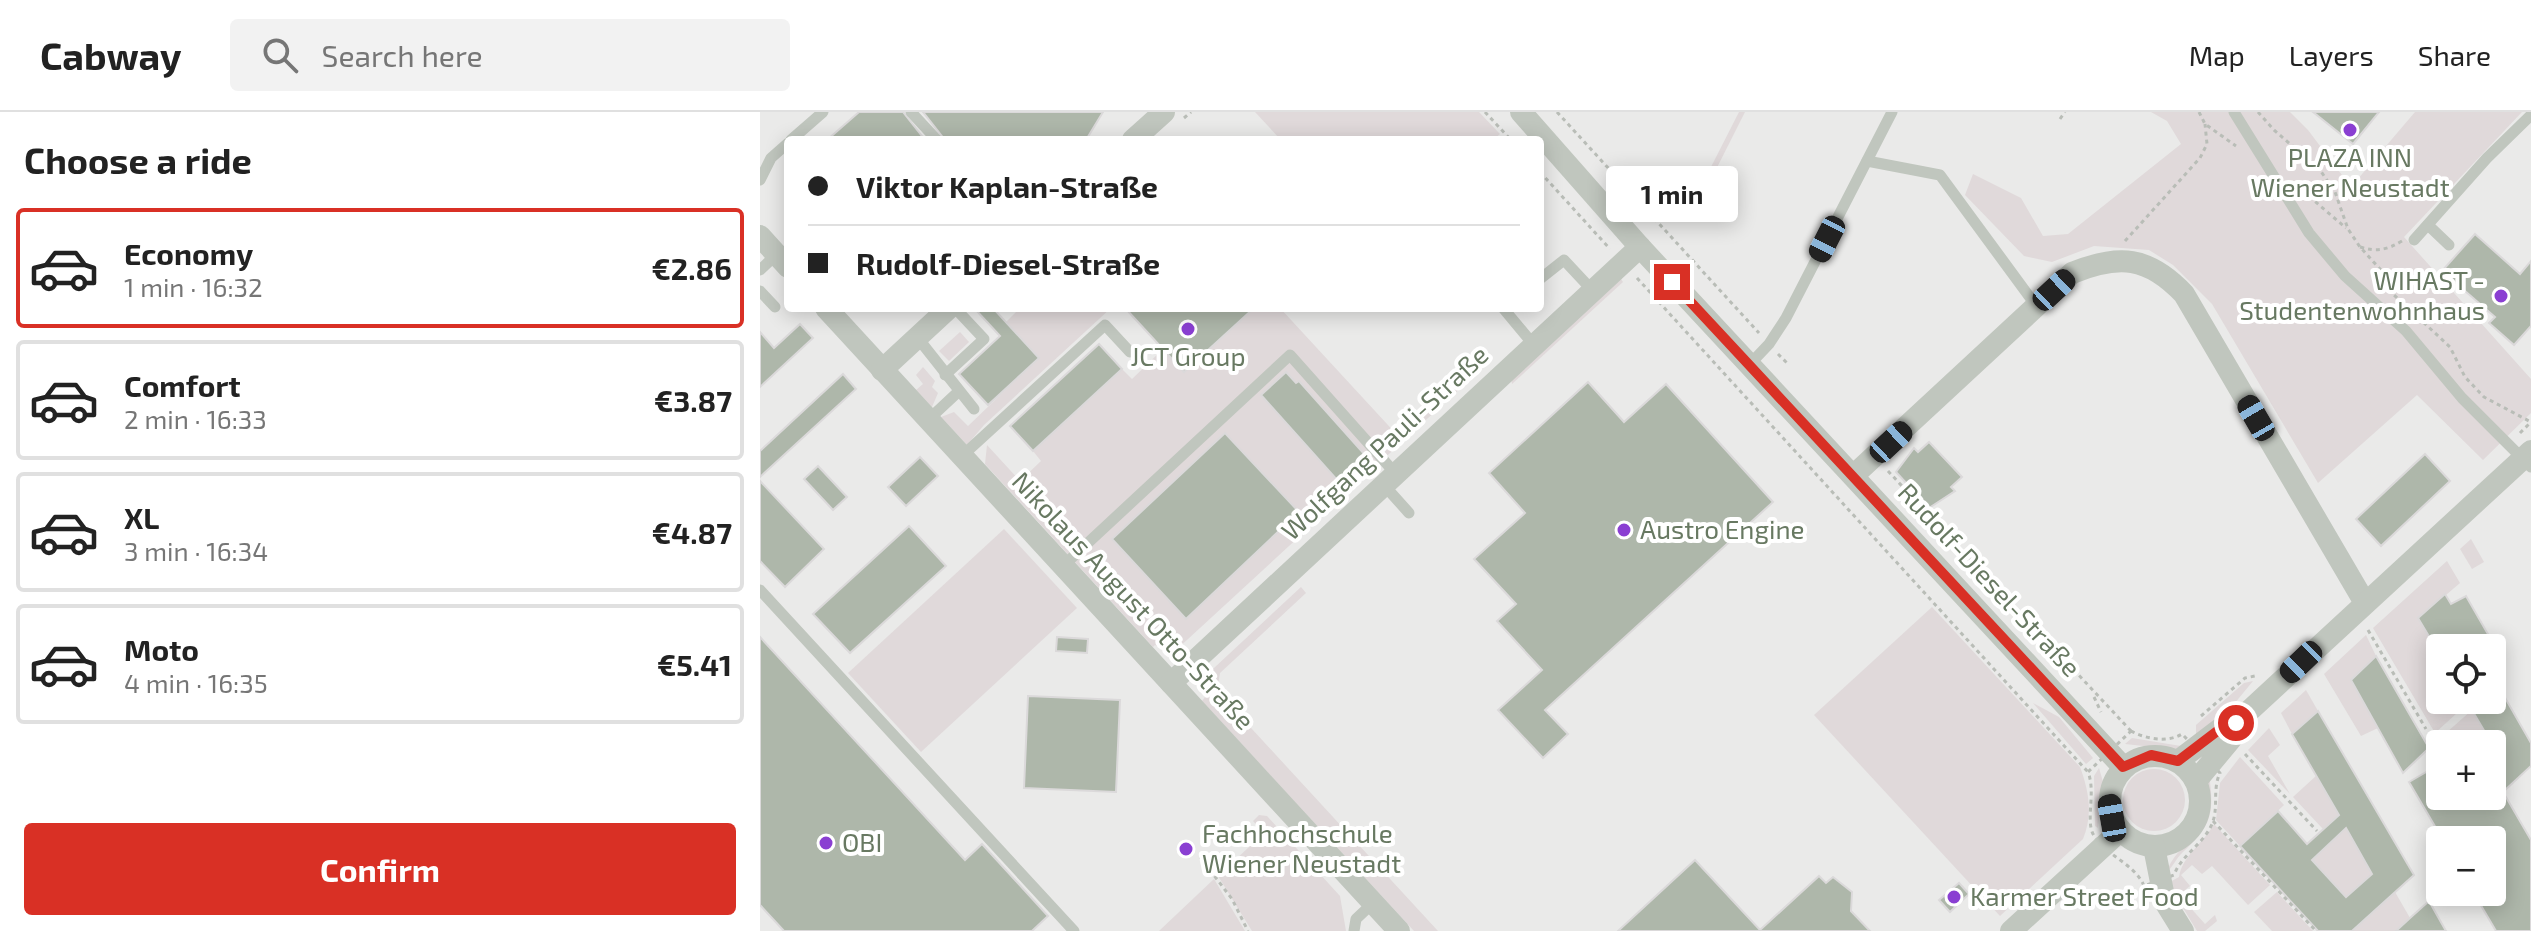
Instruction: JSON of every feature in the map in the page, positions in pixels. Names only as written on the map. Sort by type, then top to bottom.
[{"type":"street","points":[[1137,136],[1164,112]]},
{"type":"street","name":"Rudolf-Diesel-Straße","points":[[1521,112],[1542,136]]},
{"type":"street","name":"Rudolf-Diesel-Straße","points":[[1544,138],[1640,247],[2116,759]]},
{"type":"street","points":[[760,236],[782,260]]},
{"type":"street","name":"Wolfgang Pauli-Straße","points":[[1171,683],[1640,247]]},
{"type":"street","points":[[1854,475],[2072,273],[2105,260],[2138,262],[2165,274],[2184,294],[2365,603]]},
{"type":"street","name":"Nikolaus August Otto-Straße","points":[[830,312],[1399,931]]},
{"type":"street","points":[[882,370],[947,312]]},
{"type":"street","points":[[2191,759],[2220,729],[2236,723],[2365,603],[2529,459]]},
{"type":"street","points":[[2011,931],[2112,838],[2109,800],[2116,759],[2151,755],[2191,759]]},
{"type":"street","points":[[2112,838],[2154,847],[2172,843],[2189,831],[2198,815],[2200,797],[2191,759]]},
{"type":"street","points":[[2154,847],[2158,881],[2165,902],[2183,931]]},
{"type":"lane","points":[[796,136],[823,112]]},
{"type":"lane","points":[[911,112],[933,136]]},
{"type":"lane","points":[[1751,363],[1769,344],[1892,112]]},
{"type":"lane","points":[[2234,112],[2309,233],[2327,255],[2345,276],[2406,331],[2462,398],[2529,459]]},
{"type":"lane","points":[[2414,240],[2529,120]]},
{"type":"lane","points":[[760,180],[771,158],[784,146]]},
{"type":"lane","points":[[1867,161],[1940,175],[2037,307]]},
{"type":"lane","points":[[2428,225],[2449,245]]},
{"type":"lane","points":[[760,270],[782,260]]},
{"type":"lane","points":[[1544,276],[1564,260],[1592,290]]},
{"type":"lane","points":[[760,291],[775,307]]},
{"type":"lane","points":[[945,375],[984,339],[956,312]]},
{"type":"lane","points":[[1506,312],[1533,344]]},
{"type":"lane","points":[[962,456],[1105,325],[1130,352]]},
{"type":"lane","points":[[917,337],[974,409]]},
{"type":"lane","points":[[1063,566],[1290,355],[1389,478],[1409,513]]},
{"type":"lane","points":[[928,420],[958,392]]},
{"type":"lane","points":[[760,590],[1074,931]]},
{"type":"lane","points":[[1354,931],[1356,919],[1373,903]]},
{"type":"path","points":[[1485,112],[1507,136]]},
{"type":"path","points":[[1557,112],[1789,365]]},
{"type":"path","points":[[2060,119],[2065,112]]},
{"type":"path","points":[[2258,112],[2320,170],[2335,192],[2348,229],[2360,247],[2380,269],[2399,300],[2450,347],[2465,377],[2484,397],[2531,422]]},
{"type":"path","points":[[2105,260],[2200,158],[2207,144],[2205,124]]},
{"type":"path","points":[[1544,176],[2088,772],[2091,829],[2112,838],[2117,861],[2126,863],[2140,875],[2144,886],[2174,875],[2184,856],[2205,837],[2213,821],[2215,784],[2220,773],[2191,759],[2173,739],[2150,738],[2131,731],[1874,457]]},
{"type":"path","points":[[2360,247],[2375,251],[2390,249],[2409,236],[2414,240]]},
{"type":"path","points":[[2366,627],[2426,729]]},
{"type":"path","points":[[2191,759],[2245,678],[2259,676]]},
{"type":"path","points":[[2088,772],[2116,759],[2131,731]]},
{"type":"path","points":[[2243,751],[2317,831]]},
{"type":"path","points":[[2213,821],[2316,931]]},
{"type":"path","points":[[1200,857],[1232,899],[1248,931]]},
{"type":"shaded area","points":[[760,112],[2531,112],[2531,931],[760,931]]},
{"type":"shaded area","points":[[1255,112],[1479,112],[1500,134],[1498,136],[1277,136]]},
{"type":"shaded area","points":[[1739,112],[1745,112],[1690,221],[1683,222]]},
{"type":"shaded area","points":[[2151,112],[2290,112],[2308,130],[2351,187],[2415,112],[2522,112],[2404,237],[2531,379],[2531,413],[2483,460],[2417,395],[2318,483],[2212,304],[2173,265],[2149,250],[2094,246],[2052,262],[2024,256],[1965,195],[1973,174],[2021,198],[2043,236],[2068,234],[2181,144],[2167,121]]},
{"type":"shaded area","points":[[1621,279],[1623,282],[1512,384],[1511,379]]},
{"type":"shaded area","points":[[1016,312],[1107,312],[984,425],[967,445],[941,417],[954,412],[968,426],[1039,358],[1006,322]]},
{"type":"shaded area","points":[[1250,312],[1284,312],[1399,437],[1474,368],[1478,372],[1175,651],[1165,651],[1155,645],[1153,647],[985,464],[987,445],[1020,481],[1041,461],[1033,451],[1122,369],[1132,379],[1163,349],[1185,372]]},
{"type":"shaded area","points":[[960,332],[969,342],[949,361],[939,351]]},
{"type":"shaded area","points":[[923,367],[935,381],[932,387],[938,393],[932,407],[916,390],[923,384],[916,375]]},
{"type":"shaded area","points":[[1004,529],[1077,608],[921,752],[848,673]]},
{"type":"shaded area","points":[[2471,539],[2484,562],[2472,569],[2460,549]]},
{"type":"shaded area","points":[[2447,561],[2460,583],[2419,618],[2428,634],[2426,714],[2456,714],[2438,730],[2433,730],[2373,628]]},
{"type":"shaded area","points":[[1301,587],[1306,593],[1220,673],[1217,691],[1438,931],[1414,931],[1202,701],[1205,697],[1199,688],[1200,681]]},
{"type":"shaded area","points":[[1932,607],[2080,767],[2086,785],[2089,812],[2083,839],[2000,916],[1814,715]]},
{"type":"shaded area","points":[[2366,635],[2376,656],[2351,681],[2378,728],[2361,736],[2324,674]]},
{"type":"shaded area","points":[[2253,681],[2225,715],[2196,741],[2196,725],[2244,683]]},
{"type":"shaded area","points":[[2306,690],[2318,711],[2292,734],[2281,713]]},
{"type":"shaded area","points":[[2033,703],[2059,717],[2093,758],[2086,764]]},
{"type":"shaded area","points":[[2467,714],[2474,714],[2484,730],[2449,730]]},
{"type":"shaded area","points":[[2269,728],[2280,745],[2268,756],[2290,794],[2248,750]]},
{"type":"shaded area","points":[[2132,738],[2187,747],[2180,750],[2125,744]]},
{"type":"shaded area","points":[[2240,757],[2284,805],[2240,846],[2216,820],[2220,783]]},
{"type":"shaded area","points":[[2099,768],[2103,782],[2098,828],[2095,826],[2094,776]]},
{"type":"shaded area","points":[[2148,769],[2160,769],[2176,778],[2183,788],[2183,812],[2176,822],[2160,831],[2148,831],[2128,817],[2123,806],[2123,794],[2137,774]]},
{"type":"shaded area","points":[[2209,773],[2211,808],[2206,825],[2167,872],[2174,857],[2203,822]]},
{"type":"shaded area","points":[[2316,776],[2339,815],[2323,829],[2293,797]]},
{"type":"shaded area","points":[[1259,815],[1267,816],[1340,896],[1346,931],[1252,931],[1218,876],[1264,833],[1253,821]]},
{"type":"shaded area","points":[[2214,824],[2270,885],[2248,905],[2212,866],[2202,874],[2192,865],[2181,875],[2190,886],[2179,895],[2205,924],[2215,915],[2217,921],[2205,931],[2197,931],[2168,883],[2179,877],[2184,863]]},
{"type":"shaded area","points":[[2346,828],[2373,874],[2346,897],[2312,860]]},
{"type":"shaded area","points":[[1214,879],[1245,931],[1159,931]]},
{"type":"shaded area","points":[[2277,892],[2313,931],[2272,931],[2254,912]]},
{"type":"shaded area","points":[[2395,892],[2410,918],[2396,931],[2352,931]]},
{"type":"building","points":[[859,112],[903,112],[922,136],[832,136]]},
{"type":"building","points":[[923,112],[1103,112],[1088,136],[942,136]]},
{"type":"building","name":"PLAZA INN Wiener Neustadt","points":[[2313,112],[2379,112],[2353,144]]},
{"type":"building","name":"WIHAST - Studentenwohnhaus","points":[[2475,234],[2520,274],[2531,261],[2531,326],[2514,345],[2489,323],[2495,317],[2442,271]]},
{"type":"building","points":[[978,312],[997,312],[1039,358],[988,405],[959,374],[1000,336]]},
{"type":"building","name":"JCT Group","points":[[1129,312],[1250,312],[1184,372]]},
{"type":"building","points":[[800,324],[813,338],[760,387],[760,332],[774,348]]},
{"type":"building","points":[[1099,344],[1122,369],[1033,451],[1010,426]]},
{"type":"building","points":[[1286,372],[1296,383],[1299,381],[1366,456],[1338,481],[1261,395]]},
{"type":"building","points":[[843,374],[856,389],[760,477],[760,451]]},
{"type":"building","name":"Austro Engine","points":[[1588,382],[1624,422],[1666,384],[1773,502],[1545,710],[1568,734],[1543,758],[1498,710],[1542,670],[1497,621],[1516,604],[1474,559],[1525,513],[1489,473]]},
{"type":"building","points":[[1225,433],[1299,512],[1186,619],[1112,539]]},
{"type":"building","points":[[1929,442],[1962,477],[1951,487],[1955,491],[1929,508],[1896,472],[1914,448],[1918,452]]},
{"type":"building","points":[[2425,454],[2450,481],[2381,546],[2356,519]]},
{"type":"building","points":[[920,457],[938,476],[906,506],[888,487]]},
{"type":"building","points":[[818,466],[847,497],[833,510],[804,479]]},
{"type":"building","points":[[760,481],[824,549],[785,587],[760,561]]},
{"type":"building","points":[[909,526],[946,566],[850,653],[813,614]]},
{"type":"building","points":[[2445,594],[2451,604],[2466,596],[2488,634],[2428,634],[2418,618]]},
{"type":"building","points":[[760,637],[965,860],[982,844],[1048,916],[1032,931],[784,931],[760,905]]},
{"type":"building","points":[[1057,637],[1088,639],[1087,653],[1056,651]]},
{"type":"building","points":[[2376,656],[2426,743],[2426,751],[2403,773],[2351,680]]},
{"type":"building","points":[[1028,696],[1120,700],[1116,792],[1024,788]]},
{"type":"building","points":[[2506,699],[2531,743],[2531,766],[2506,789],[2506,730],[2484,730],[2474,714],[2506,714]]},
{"type":"building","points":[[2318,711],[2414,875],[2352,931],[2318,931],[2240,846],[2278,811],[2307,844],[2339,815],[2292,734]],"holes":[[[2346,828],[2372,874],[2346,897],[2312,860]]]},
{"type":"building","points":[[2426,772],[2426,810],[2506,810],[2506,797],[2531,840],[2531,931],[2496,931],[2481,906],[2506,906],[2506,826],[2435,826],[2409,782]]},
{"type":"building","points":[[1695,860],[1760,930],[1819,876],[1826,883],[1833,877],[1852,892],[1851,911],[1870,931],[1618,931]]},
{"type":"building","name":"Karmer Street Food","points":[[1959,883],[1969,894],[1950,912],[1939,900]]},
{"type":"building","points":[[2426,904],[2432,906],[2446,931],[2396,931]]},
{"type":"place","name":"PLAZA INN Wiener Neustadt","points":[[2350,130]]},
{"type":"place","name":"WIHAST - Studentenwohnhaus","points":[[2501,296]]},
{"type":"place","name":"JCT Group","points":[[1188,329]]},
{"type":"place","name":"Austro Engine","points":[[1624,530]]},
{"type":"place","name":"OBI","points":[[826,843]]},
{"type":"place","name":"Fachhochschule Wiener Neustadt","points":[[1186,849]]},
{"type":"place","name":"Karmer Street Food","points":[[1954,897]]},
{"type":"route","points":[[1672,282],[1762,375],[2123,767],[2151,755],[2178,761],[2197,750],[2220,729],[2236,723]]}]
